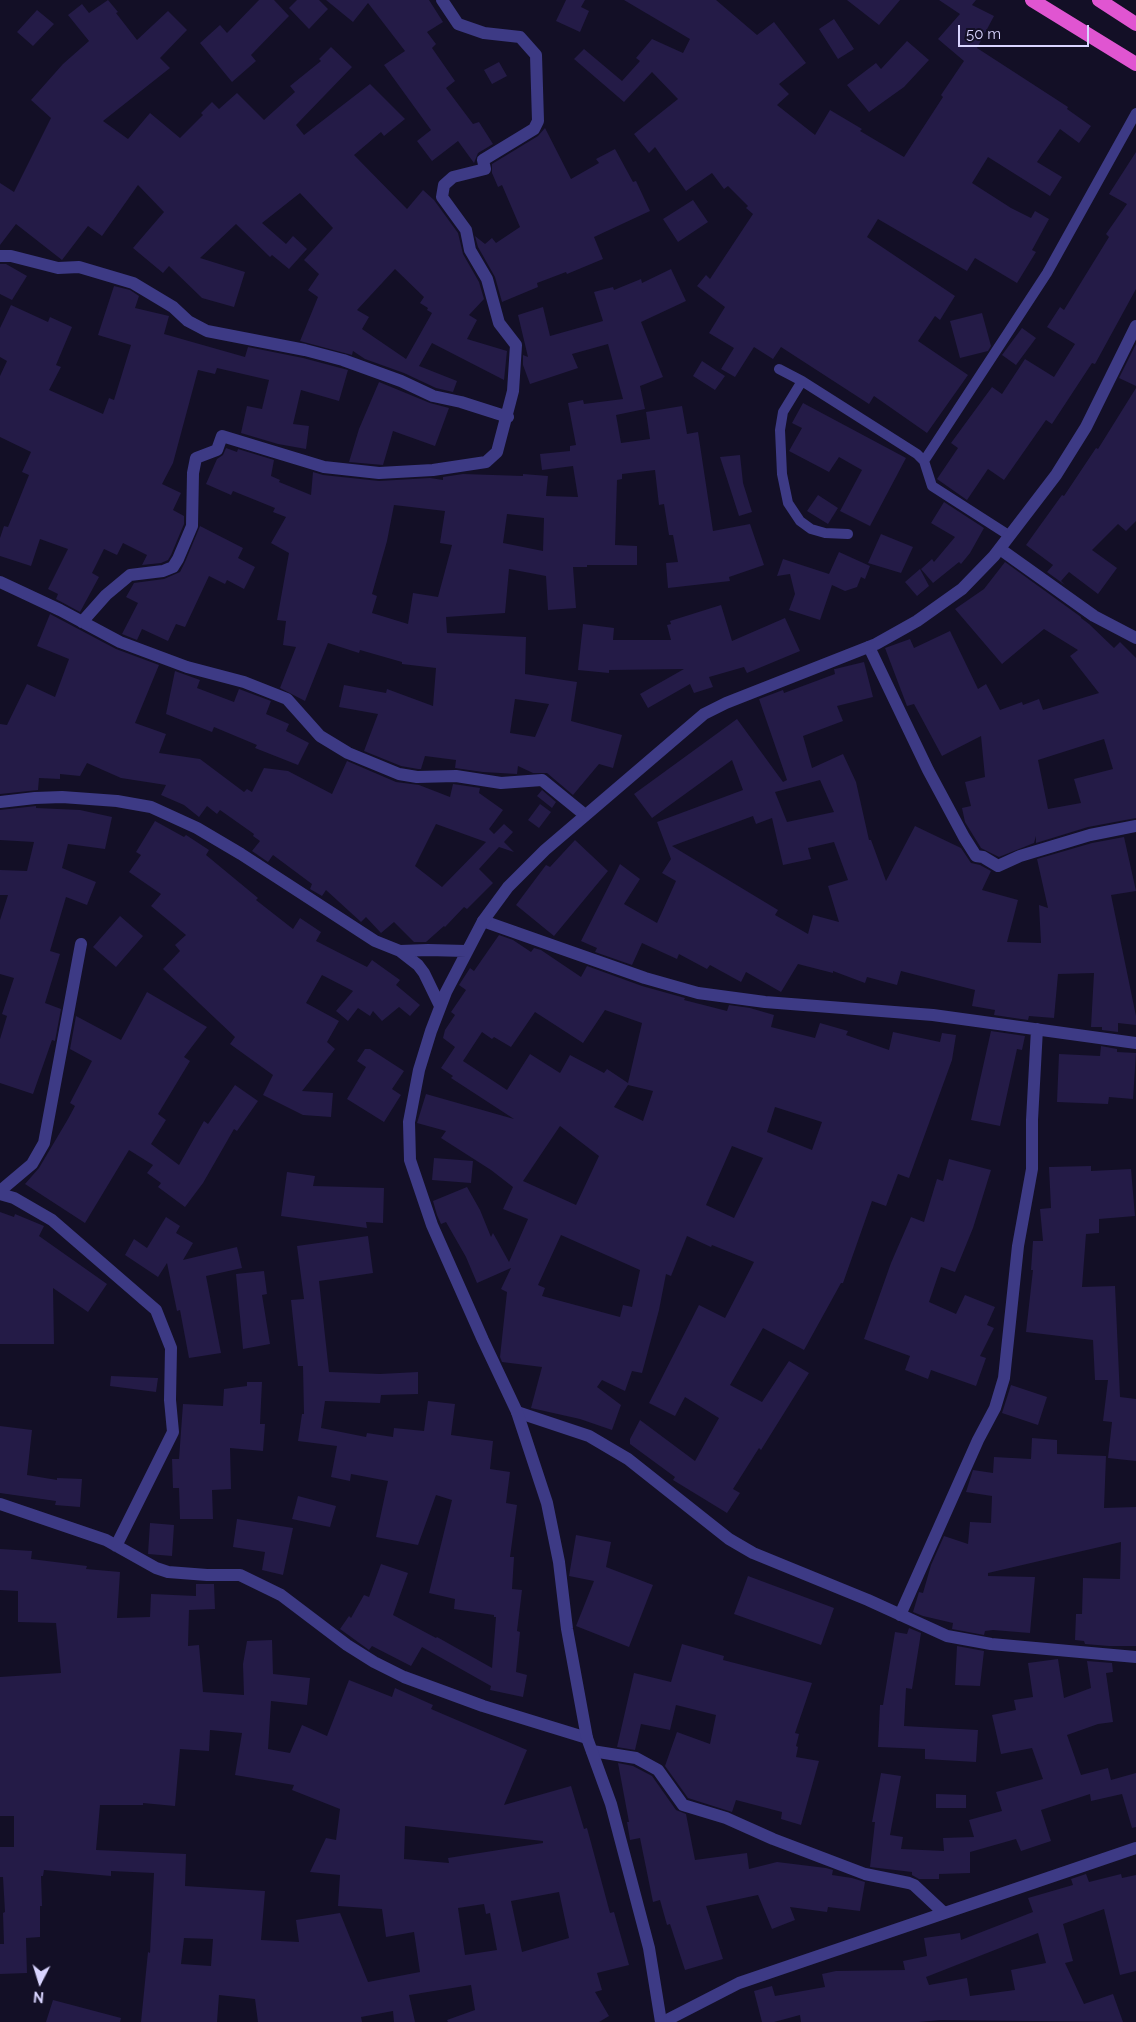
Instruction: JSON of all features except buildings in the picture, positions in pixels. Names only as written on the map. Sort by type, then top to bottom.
[{"type":"highway","points":[[1032,0],[1136,64]]},
{"type":"highway","points":[[1099,0],[1136,24]]},
{"type":"street","points":[[82,622],[106,595],[130,574],[163,571],[173,567],[192,526],[193,473],[196,458],[217,450],[222,436],[324,467],[378,473],[433,470],[486,462],[497,452],[508,417],[513,390],[516,345],[499,323],[487,279],[470,250],[466,230],[442,197],[444,185],[452,177],[485,169],[483,160],[534,129],[538,121],[536,55],[520,37],[484,33],[458,24],[442,0]]},
{"type":"street","points":[[0,256],[11,256],[58,268],[79,267],[133,283],[173,308],[188,321],[207,331],[305,350],[343,360],[400,381],[433,396],[461,402],[508,417]]},
{"type":"street","points":[[1136,326],[1086,427],[1056,475],[1000,549],[962,588],[917,621],[869,646],[726,703],[704,714],[545,850],[508,887],[483,921],[466,951],[440,1006],[419,1070],[409,1122],[410,1160],[432,1225],[482,1340],[517,1412],[547,1503],[559,1562],[567,1629],[587,1738],[611,1804],[649,1948],[662,2022],[739,1983],[1136,1848]]},
{"type":"street","points":[[1000,549],[1094,616],[1136,638]]},
{"type":"street","points":[[0,582],[120,642],[187,667],[244,682],[287,699],[320,736],[348,753],[399,774],[417,777],[456,776],[501,783],[542,780],[585,815]]},
{"type":"street","points":[[869,646],[928,770],[976,856],[983,857],[998,866],[1020,856],[1090,835],[1136,826]]},
{"type":"street","points":[[0,802],[62,797],[117,802],[151,807],[197,828],[241,854],[375,941],[400,951],[418,965],[424,973],[440,1006]]},
{"type":"street","points":[[483,921],[645,978],[698,993],[765,1002],[933,1015],[1136,1043]]},
{"type":"street","points":[[80,944],[44,1143],[32,1164],[0,1192],[52,1220],[156,1310],[171,1348],[170,1400],[173,1432],[116,1546]]},
{"type":"street","points":[[400,951],[466,951]]},
{"type":"street","points":[[900,1615],[978,1440],[995,1408],[1004,1378],[1018,1246],[1030,1189],[1032,1169],[1032,1120],[1037,1029]]},
{"type":"street","points":[[517,1412],[589,1436],[628,1459],[729,1539],[753,1554],[947,1636],[991,1644],[1136,1658]]},
{"type":"street","points":[[0,1504],[106,1540],[156,1568],[168,1572],[240,1575],[282,1595],[347,1645],[374,1662],[404,1677],[483,1706],[587,1738]]},
{"type":"street","points":[[592,1751],[636,1758],[658,1770],[684,1805],[726,1818],[773,1840],[866,1874],[914,1885],[944,1913]]},
{"type":"lane","points":[[924,461],[1047,273],[1136,113]]},
{"type":"lane","points":[[779,369],[802,381],[917,454],[924,461],[932,486],[1010,536]]},
{"type":"lane","points":[[802,381],[782,412],[780,430],[782,474],[788,503],[800,521],[811,529],[825,533],[848,534]]}]
